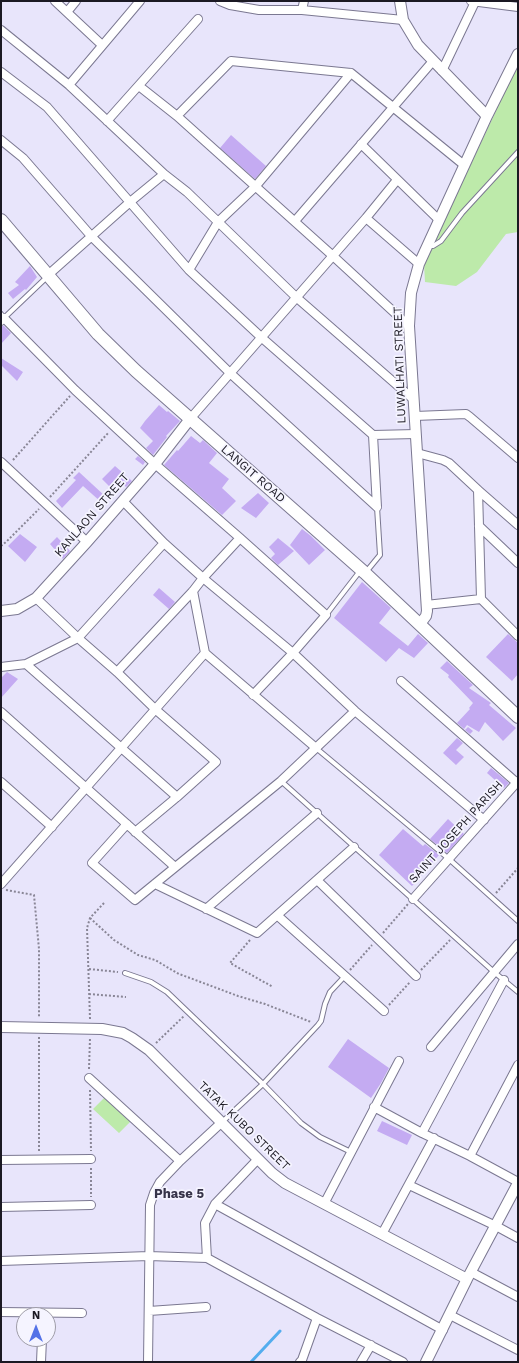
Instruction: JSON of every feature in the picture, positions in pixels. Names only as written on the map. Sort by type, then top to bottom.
[{"type":"main road","name":"LANGIT ROAD","points":[[1,220],[98,334],[136,371],[363,571],[518,717]]},
{"type":"street","points":[[55,1],[102,45]]},
{"type":"street","points":[[67,12],[76,1]]},
{"type":"street","points":[[69,85],[140,1]]},
{"type":"street","points":[[220,1],[230,5],[259,10],[302,10],[403,20]]},
{"type":"street","points":[[259,10],[261,1]]},
{"type":"street","points":[[302,10],[304,1]]},
{"type":"street","points":[[400,1],[403,20],[418,45],[487,116]]},
{"type":"street","points":[[442,71],[473,2],[518,6]]},
{"type":"street","points":[[107,121],[198,19]]},
{"type":"street","points":[[1,30],[69,85],[164,174],[186,192],[296,297],[414,399]]},
{"type":"street","name":"LUWALHATI STREET","points":[[420,624],[426,616],[426,605],[409,326],[411,293],[419,264],[427,245],[487,116],[512,72],[518,54]]},
{"type":"street","points":[[178,116],[231,61],[351,73],[464,165]]},
{"type":"street","points":[[295,221],[433,61]]},
{"type":"street","points":[[1,72],[47,107],[189,270],[261,337],[373,435],[416,434]]},
{"type":"street","points":[[189,270],[218,222],[255,186],[351,73]]},
{"type":"street","points":[[139,86],[178,116],[409,326]]},
{"type":"street","points":[[1,140],[23,158],[92,237],[230,373],[377,508]]},
{"type":"street","points":[[361,144],[439,220]]},
{"type":"street","points":[[48,275],[130,202],[164,174]]},
{"type":"street","points":[[190,419],[398,180]]},
{"type":"street","points":[[366,218],[419,264]]},
{"type":"street","points":[[2,318],[75,390],[155,464],[326,615],[293,653],[253,695]]},
{"type":"street","points":[[415,416],[466,414],[518,458]]},
{"type":"street","name":"KANLAON STREET","points":[[1,611],[17,609],[36,598],[155,464],[190,419]]},
{"type":"street","points":[[373,435],[377,508]]},
{"type":"street","points":[[417,453],[444,460],[449,463],[518,524]]},
{"type":"street","points":[[4,465],[87,542]]},
{"type":"street","points":[[478,490],[481,600],[518,636]]},
{"type":"street","points":[[123,501],[164,543],[203,578],[293,653],[355,711],[484,820]]},
{"type":"street","points":[[479,526],[518,563]]},
{"type":"street","points":[[117,672],[193,591],[240,538]]},
{"type":"street","points":[[1,667],[26,664],[78,638],[164,543]]},
{"type":"street","points":[[193,591],[205,653],[316,748]]},
{"type":"street","points":[[36,598],[155,709],[216,762],[135,832]]},
{"type":"street","points":[[426,605],[481,600]]},
{"type":"street","points":[[1,884],[205,653]]},
{"type":"street","points":[[26,664],[177,797]]},
{"type":"street","points":[[401,681],[517,782]]},
{"type":"street","points":[[127,824],[92,863],[135,900],[281,781],[355,711]]},
{"type":"street","points":[[1,712],[176,867]]},
{"type":"street","points":[[1,782],[52,827]]},
{"type":"street","name":"SAINT JOSEPH PARISH","points":[[413,899],[517,782]]},
{"type":"street","points":[[206,909],[317,813]]},
{"type":"street","points":[[155,884],[257,934],[354,847]]},
{"type":"street","points":[[317,880],[416,976]]},
{"type":"street","points":[[278,916],[384,1010]]},
{"type":"street","points":[[431,1047],[518,944]]},
{"type":"street","points":[[422,1133],[504,980]]},
{"type":"street","name":"TATAK KUBO STREET","points":[[1,1027],[90,1028],[123,1033],[141,1043],[149,1050],[272,1173],[285,1183],[382,1234],[469,1276]]},
{"type":"street","points":[[324,1204],[399,1061]]},
{"type":"street","points":[[470,1156],[518,1065]]},
{"type":"street","points":[[90,1078],[180,1161]]},
{"type":"street","points":[[374,1107],[422,1133],[470,1156],[518,1183],[469,1276],[427,1362]]},
{"type":"street","points":[[148,1362],[150,1205],[160,1182],[221,1123]]},
{"type":"street","points":[[382,1234],[434,1138]]},
{"type":"street","points":[[1,1160],[91,1159]]},
{"type":"street","points":[[207,1258],[205,1223],[215,1204],[258,1159]]},
{"type":"street","points":[[409,1185],[518,1238]]},
{"type":"street","points":[[215,1204],[443,1330]]},
{"type":"street","points":[[1,1207],[91,1206]]},
{"type":"street","points":[[1,1261],[149,1256],[207,1258],[317,1318],[403,1362]]},
{"type":"street","points":[[469,1276],[518,1297]]},
{"type":"street","points":[[149,1311],[206,1307]]},
{"type":"street","points":[[1,1312],[16,1313]]},
{"type":"street","points":[[56,1313],[82,1312]]},
{"type":"street","points":[[450,1315],[518,1350]]},
{"type":"street","points":[[300,1362],[317,1318]]},
{"type":"street","points":[[361,1362],[371,1345]]},
{"type":"street","points":[[41,1362],[42,1347]]},
{"type":"lane","points":[[427,245],[433,246],[441,241],[462,213],[518,152]]},
{"type":"lane","points":[[2,318],[48,275]]},
{"type":"lane","points":[[326,615],[363,571],[380,555],[377,508]]},
{"type":"lane","points":[[316,748],[449,859],[518,921]]},
{"type":"lane","points":[[281,781],[518,992]]},
{"type":"lane","points":[[125,973],[151,982],[167,992],[189,1011],[310,1131],[351,1152]]},
{"type":"lane","points":[[221,1123],[264,1084],[318,1025],[330,992],[345,976]]},
{"type":"path","points":[[4,465],[75,390]]},
{"type":"path","points":[[1,546],[44,503],[115,426]]},
{"type":"path","points":[[492,897],[518,868]]},
{"type":"path","points":[[1,890],[34,895],[39,949],[40,1159]]},
{"type":"path","points":[[91,1206],[90,1028],[87,928],[90,918],[104,903]]},
{"type":"path","points":[[90,918],[114,940],[138,955],[155,960],[179,974],[238,996],[265,1004],[318,1025]]},
{"type":"path","points":[[257,934],[230,963],[273,987]]},
{"type":"path","points":[[89,969],[125,973]]},
{"type":"path","points":[[89,994],[126,998]]},
{"type":"path","points":[[149,1050],[189,1011]]},
{"type":"green space","points":[[518,64],[518,232],[506,234],[477,272],[456,286],[425,282],[424,264]]},
{"type":"green space","points":[[105,1097],[131,1121],[119,1133],[93,1109]]},
{"type":"building","points":[[231,135],[266,166],[255,179],[220,148]]},
{"type":"building","points":[[30,266],[37,277],[26,290],[25,289],[13,299],[8,293],[19,285],[15,282]]},
{"type":"building","points":[[1,326],[4,326],[11,333],[1,344]]},
{"type":"building","points":[[1,358],[23,372],[17,381],[1,365]]},
{"type":"building","points":[[159,405],[180,421],[166,436],[167,437],[153,455],[146,448],[153,441],[140,428]]},
{"type":"building","points":[[191,436],[200,443],[203,440],[217,453],[209,463],[229,479],[222,488],[236,501],[222,515],[164,465]]},
{"type":"building","points":[[138,456],[145,462],[143,465],[135,459]]},
{"type":"building","points":[[115,466],[132,481],[126,487],[124,485],[117,494],[102,479]]},
{"type":"building","points":[[79,472],[105,496],[101,502],[83,486],[62,508],[56,501],[76,480],[73,478]]},
{"type":"building","points":[[258,493],[269,503],[256,518],[241,508]]},
{"type":"building","points":[[302,529],[325,550],[309,565],[290,545]]},
{"type":"building","points":[[20,534],[37,547],[25,562],[8,546]]},
{"type":"building","points":[[57,537],[70,551],[63,559],[50,544]]},
{"type":"building","points":[[278,538],[294,551],[278,565],[271,558],[275,554],[269,547]]},
{"type":"building","points":[[362,582],[391,608],[379,623],[408,646],[418,634],[428,643],[414,658],[399,648],[386,662],[334,618]]},
{"type":"building","points":[[159,588],[175,602],[169,609],[153,595]]},
{"type":"building","points":[[508,634],[518,643],[518,674],[512,681],[486,657]]},
{"type":"building","points":[[447,661],[473,685],[469,688],[491,703],[489,705],[516,728],[503,741],[485,722],[479,732],[467,725],[464,729],[457,723],[470,709],[469,708],[473,703],[448,677],[449,675],[440,668]]},
{"type":"building","points":[[7,672],[18,679],[1,698],[1,678]]},
{"type":"building","points":[[468,727],[473,731],[470,734],[465,730]]},
{"type":"building","points":[[457,738],[463,743],[456,750],[464,757],[456,765],[443,753]]},
{"type":"building","points":[[491,768],[509,783],[504,788],[487,773]]},
{"type":"building","points":[[448,819],[464,834],[447,853],[430,839]]},
{"type":"building","points":[[403,829],[423,846],[425,844],[439,855],[412,886],[379,855]]},
{"type":"building","points":[[348,1039],[389,1068],[371,1098],[328,1067]]},
{"type":"building","points":[[382,1121],[412,1135],[407,1145],[377,1131]]},
{"type":"waterway","points":[[251,1362],[280,1331]]},
{"type":"district","name":"Phase 5","points":[[179,1194]]}]
